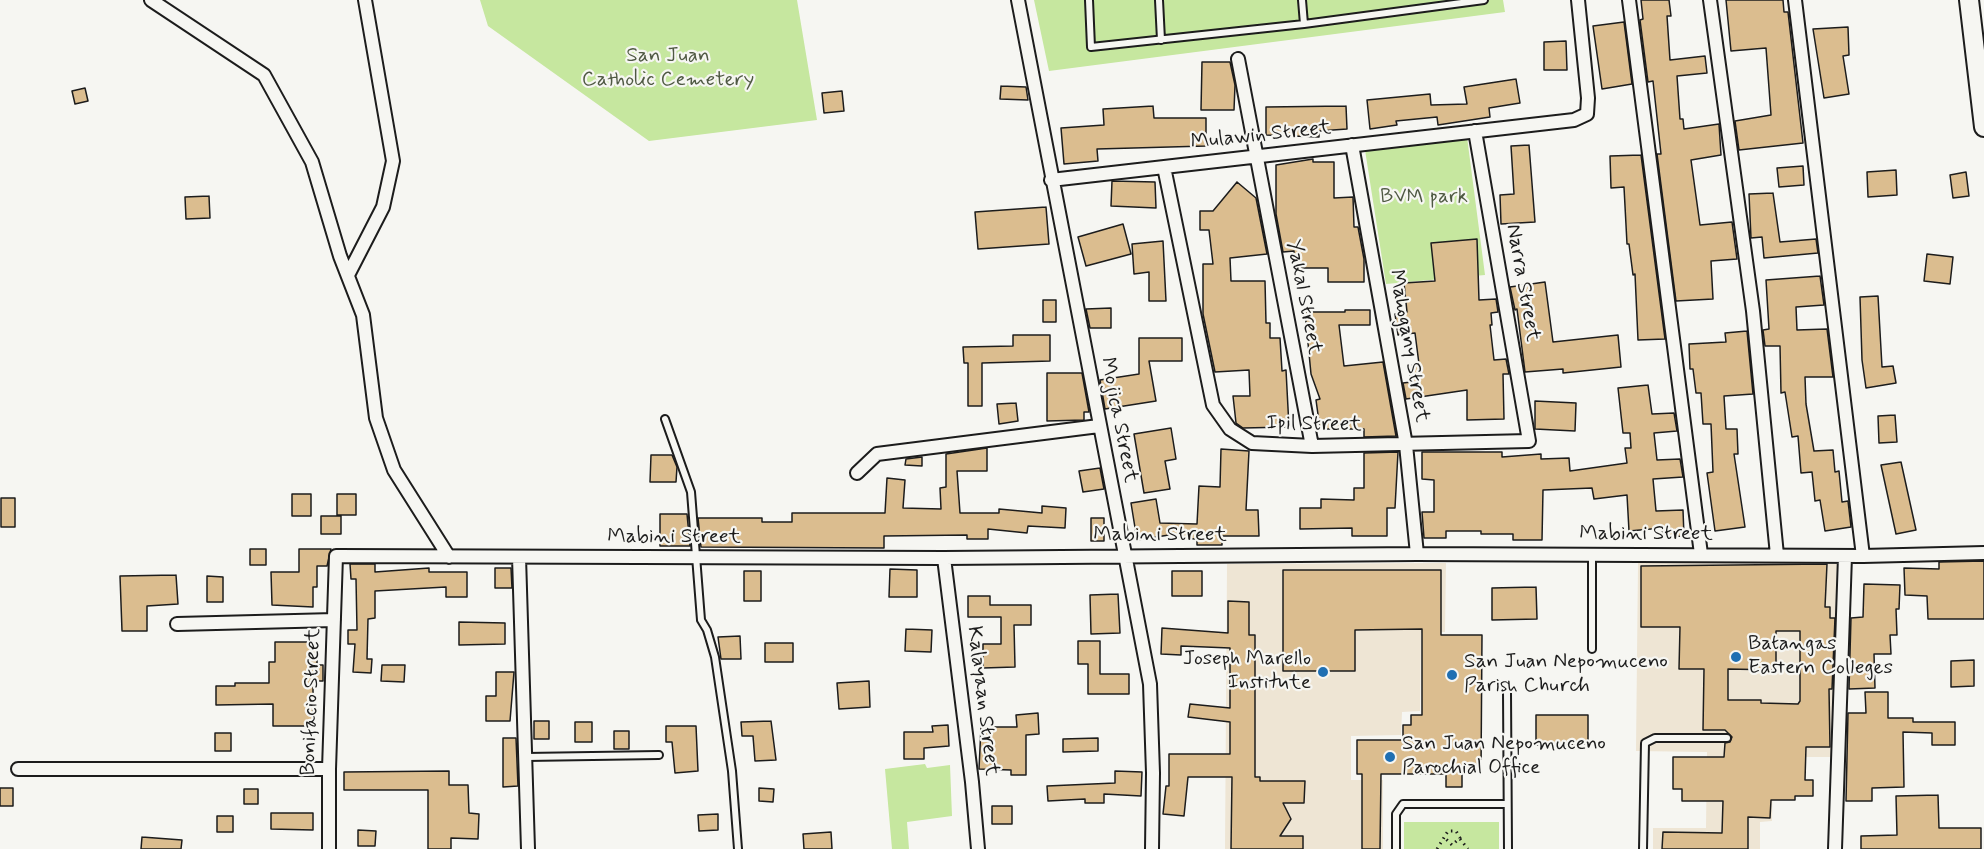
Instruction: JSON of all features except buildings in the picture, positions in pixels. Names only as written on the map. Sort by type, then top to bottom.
[{"type":"main road","points":[[1969,0],[1984,127]]},
{"type":"street","points":[[151,0],[264,75],[312,162],[363,315],[376,418],[394,470],[449,557]]},
{"type":"street","points":[[348,275],[383,207],[393,161],[365,0]]},
{"type":"street","name":"Mojica Street","points":[[1018,0],[1152,705],[1152,849]]},
{"type":"street","name":"Mulawin Street","points":[[1051,180],[1574,120],[1587,114],[1588,98],[1578,0]]},
{"type":"street","points":[[1629,0],[1701,554]]},
{"type":"street","points":[[1710,0],[1754,322],[1777,555]]},
{"type":"street","points":[[1795,0],[1863,556]]},
{"type":"street","name":"Yakal Street","points":[[1238,59],[1312,446]]},
{"type":"street","name":"Narra Street","points":[[1475,132],[1529,441]]},
{"type":"street","name":"Mahogany Street","points":[[1352,145],[1406,445],[1417,554]]},
{"type":"street","name":"Ipil Street","points":[[1164,167],[1213,405],[1230,429],[1252,443],[1312,446],[1529,441]]},
{"type":"street","points":[[857,473],[878,454],[1099,426]]},
{"type":"street","name":"Mabini Street","points":[[336,556],[944,558],[1417,554],[1863,556],[1984,553]]},
{"type":"street","name":"Bonifacio Street","points":[[329,849],[329,769],[336,556]]},
{"type":"street","points":[[1835,849],[1845,556]]},
{"type":"street","points":[[519,557],[528,849]]},
{"type":"street","name":"Kalayaan Street","points":[[944,558],[972,782],[978,849]]},
{"type":"street","points":[[177,624],[334,620]]},
{"type":"street","points":[[18,769],[329,769]]},
{"type":"lane","points":[[1089,0],[1091,47],[1304,24],[1484,0]]},
{"type":"lane","points":[[1159,0],[1161,40]]},
{"type":"lane","points":[[1302,0],[1304,24]]},
{"type":"lane","points":[[665,419],[691,492],[701,620],[707,630],[715,657],[732,771],[738,849]]},
{"type":"lane","points":[[1592,554],[1592,649]]},
{"type":"lane","points":[[1507,692],[1508,849]]},
{"type":"lane","points":[[1643,849],[1645,743],[1655,738],[1726,738]]},
{"type":"lane","points":[[526,757],[659,755]]},
{"type":"lane","points":[[1396,849],[1396,814],[1403,804],[1507,804]]},
{"type":"path","points":[[1437,849],[1448,831],[1452,830],[1468,849]]},
{"type":"path","points":[[1445,838],[1452,847],[1460,838]]},
{"type":"shaded area","name":"Joseph Marello Institute","points":[[1446,563],[1445,632],[1421,633],[1420,711],[1402,712],[1401,735],[1351,736],[1351,780],[1383,780],[1383,849],[1225,849],[1227,564]]},
{"type":"shaded area","name":"Batangas Eastern Colleges","points":[[1638,563],[1837,564],[1831,757],[1773,757],[1772,821],[1760,822],[1760,849],[1653,849],[1653,828],[1706,828],[1707,752],[1636,751]]},
{"type":"green space","name":"San Juan Catholic Cemetery","points":[[480,0],[797,0],[817,120],[649,141],[488,26]]},
{"type":"green space","points":[[1034,0],[1503,0],[1505,12],[1049,71]]},
{"type":"green space","name":"BVM park","points":[[1467,137],[1485,275],[1386,284],[1365,150]]},
{"type":"green space","points":[[925,764],[927,768],[950,765],[952,816],[907,822],[909,849],[892,849],[885,769]]},
{"type":"green space","points":[[1404,822],[1499,822],[1499,849],[1404,849]]},
{"type":"place","name":"Batangas Eastern Colleges","points":[[1736,657]]},
{"type":"place","name":"Joseph Marello Institute","points":[[1323,672]]},
{"type":"place","name":"San Juan Nepomuceno Parish Church","points":[[1452,675]]},
{"type":"place","name":"San Juan Nepomuceno Parochial Office","points":[[1390,757]]}]
